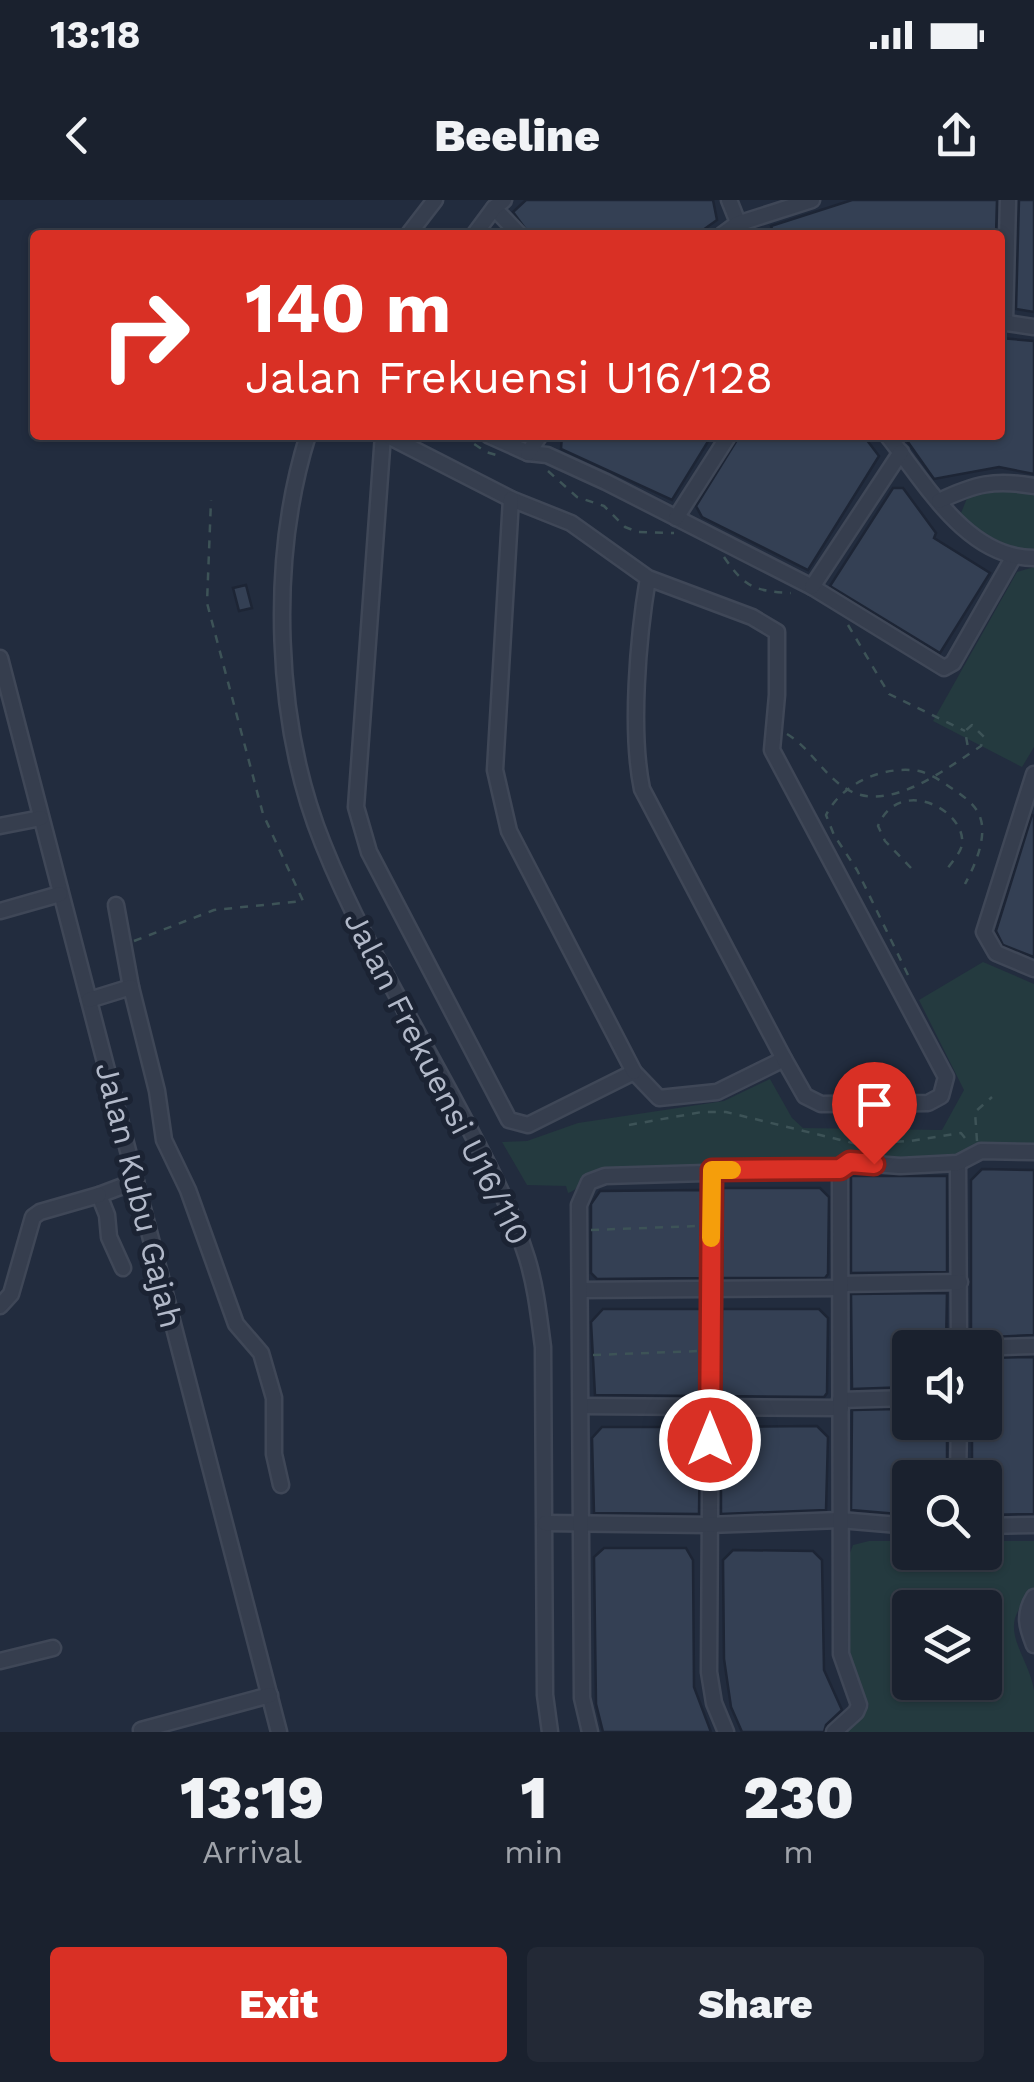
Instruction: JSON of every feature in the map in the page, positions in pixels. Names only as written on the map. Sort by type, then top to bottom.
[{"type":"street","points":[[412,230],[435,200]]},
{"type":"street","points":[[730,200],[740,230],[812,200]]},
{"type":"street","points":[[1005,261],[1008,200]]},
{"type":"street","points":[[478,230],[499,204],[517,230]]},
{"type":"street","points":[[1005,322],[1034,327]]},
{"type":"street","name":"Jalan Frekuensi U16/110","points":[[307,440],[291,506],[284,563],[282,621],[293,736],[311,811],[339,880],[481,1150],[508,1208],[536,1291],[543,1347],[545,1695],[550,1732]]},
{"type":"street","points":[[385,440],[356,807],[370,852],[508,1120],[528,1125],[634,1072]]},
{"type":"street","points":[[395,440],[511,499],[571,523],[648,578],[752,616],[777,632],[772,750],[946,1078],[941,1096],[928,1104],[821,1104],[805,1096],[784,1059],[642,788],[636,756],[648,578]]},
{"type":"street","points":[[499,440],[528,453],[547,455],[676,518],[940,666],[953,663],[1013,558]]},
{"type":"street","points":[[528,453],[537,440]]},
{"type":"street","points":[[676,518],[726,440]]},
{"type":"street","points":[[891,440],[967,531],[1013,558],[1034,558]]},
{"type":"street","points":[[808,590],[900,452]]},
{"type":"street","points":[[938,501],[983,483],[1003,481],[1034,486]]},
{"type":"street","points":[[511,499],[495,770],[508,831],[634,1072],[659,1098],[716,1092],[784,1059]]},
{"type":"street","name":"Jalan Kubu Gajah","points":[[1,666],[279,1732]]},
{"type":"street","points":[[1034,774],[1029,801],[984,925],[986,939],[996,953],[1034,969]]},
{"type":"street","points":[[0,826],[41,818]]},
{"type":"street","points":[[0,911],[60,894]]},
{"type":"street","points":[[116,905],[164,1140],[188,1190],[236,1324],[261,1354],[274,1398],[274,1454],[280,1486]]},
{"type":"street","points":[[89,1000],[131,986]]},
{"type":"street","points":[[590,1732],[582,1698],[580,1406],[581,1195],[589,1182],[596,1178],[712,1170],[840,1169],[850,1162],[900,1166],[958,1163],[978,1152],[1034,1152]]},
{"type":"street","points":[[958,1163],[959,1330]]},
{"type":"street","points":[[834,1732],[859,1705],[840,1654],[840,1169]]},
{"type":"street","points":[[712,1170],[708,1672],[714,1703],[726,1732]]},
{"type":"street","points":[[0,1306],[10,1294],[33,1217],[136,1181]]},
{"type":"street","points":[[99,1194],[107,1215],[109,1238],[123,1268]]},
{"type":"street","points":[[581,1290],[960,1282]]},
{"type":"street","points":[[1002,1347],[1034,1346]]},
{"type":"street","points":[[580,1406],[710,1407],[892,1400]]},
{"type":"street","points":[[545,1523],[708,1525],[840,1520],[892,1524]]},
{"type":"street","points":[[1002,1525],[1034,1524]]},
{"type":"street","points":[[1034,1597],[1026,1622],[1034,1645]]},
{"type":"street","points":[[0,1661],[53,1648]]},
{"type":"street","points":[[141,1730],[270,1695]]},
{"type":"path","points":[[468,440],[486,452],[508,457]]},
{"type":"path","points":[[549,472],[578,498],[604,506],[626,527],[638,532],[684,533]]},
{"type":"path","points":[[123,945],[214,910],[303,901],[263,814],[207,603],[211,500]]},
{"type":"path","points":[[722,553],[738,578],[750,586],[766,592],[808,590]]},
{"type":"path","points":[[843,618],[888,694],[965,731]]},
{"type":"path","points":[[772,726],[793,738],[846,790],[889,796],[914,789],[982,746],[984,737],[972,725],[965,731]]},
{"type":"path","points":[[965,731],[969,753]]},
{"type":"path","points":[[902,996],[915,989],[857,870],[834,835],[826,815],[832,802],[869,776],[922,771],[974,805],[982,825],[976,864],[965,884]]},
{"type":"path","points":[[911,868],[885,842],[878,826],[883,814],[895,803],[909,798],[931,804],[948,815],[960,830],[962,847],[945,872]]},
{"type":"path","points":[[978,1152],[975,1112],[992,1097]]},
{"type":"path","points":[[629,1125],[702,1112],[726,1112],[857,1144],[910,1141],[961,1132],[978,1152]]},
{"type":"path","points":[[580,1230],[710,1225]]},
{"type":"path","points":[[581,1355],[710,1350]]},
{"type":"green space","points":[[1005,489],[1034,494],[1034,549],[997,540],[971,525],[961,513],[968,496]]},
{"type":"green space","points":[[1034,567],[1034,747],[1022,767],[933,721],[1017,572]]},
{"type":"green space","points":[[983,962],[1034,984],[1034,1147],[987,1145],[958,1163],[601,1168],[568,1193],[566,1186],[527,1185],[502,1142],[527,1141],[578,1123],[724,1101],[770,1079],[792,1118],[803,1128],[942,1130],[964,1090],[919,1000]]},
{"type":"green space","points":[[892,1541],[892,1570],[1002,1570],[1002,1541],[1034,1541],[1034,1594],[1015,1617],[1014,1628],[1034,1690],[1034,1732],[842,1732],[869,1706],[848,1662],[846,1648],[853,1545]]},
{"type":"building","points":[[526,200],[713,200],[717,220],[703,230],[526,230],[513,212]]},
{"type":"building","points":[[852,200],[997,200],[996,230],[772,230],[771,226]]},
{"type":"building","points":[[1019,200],[1034,200],[1034,312],[1016,309]]},
{"type":"building","points":[[1005,338],[1034,341],[1034,474],[999,467],[934,479],[907,440],[1005,440]]},
{"type":"building","points":[[562,440],[709,440],[672,500],[561,449]]},
{"type":"building","points":[[737,440],[867,440],[879,456],[808,570],[702,517],[696,506]]},
{"type":"building","points":[[893,488],[903,488],[936,533],[934,538],[990,573],[940,653],[830,586]]},
{"type":"building","points":[[246,585],[252,608],[239,611],[233,588]]},
{"type":"building","points":[[1032,815],[1034,957],[1003,945],[996,931]]},
{"type":"building","points":[[982,1169],[1034,1170],[1034,1335],[1002,1337],[1002,1330],[971,1330],[971,1180]]},
{"type":"building","points":[[851,1176],[947,1176],[947,1272],[851,1273]]},
{"type":"building","points":[[723,1188],[820,1188],[829,1197],[825,1278],[722,1278]]},
{"type":"building","points":[[701,1190],[701,1278],[597,1279],[591,1273],[591,1204],[600,1191]]},
{"type":"building","points":[[947,1293],[946,1330],[892,1330],[892,1388],[852,1389],[851,1294]]},
{"type":"building","points":[[603,1309],[701,1309],[700,1396],[595,1395],[591,1322]]},
{"type":"building","points":[[722,1309],[819,1309],[828,1318],[824,1397],[721,1396]]},
{"type":"building","points":[[1034,1357],[1034,1514],[1002,1515],[1002,1460],[972,1460],[972,1440],[1002,1440],[1002,1358]]},
{"type":"building","points":[[892,1409],[892,1440],[947,1440],[947,1460],[892,1460],[892,1513],[851,1510],[852,1410]]},
{"type":"building","points":[[817,1426],[828,1437],[826,1510],[721,1514],[721,1427]]},
{"type":"building","points":[[602,1427],[700,1427],[699,1514],[594,1513],[592,1438]]},
{"type":"building","points":[[604,1548],[686,1548],[693,1560],[694,1687],[711,1732],[603,1732],[596,1704],[594,1557]]},
{"type":"building","points":[[733,1550],[813,1551],[822,1560],[824,1670],[842,1710],[824,1732],[742,1732],[731,1707],[724,1659],[723,1560]]},
{"type":"slow traffic","points":[[711,1238],[712,1170],[732,1170]]},
{"type":"route","points":[[710,1440],[712,1170],[840,1169],[850,1162],[874,1164]]}]
